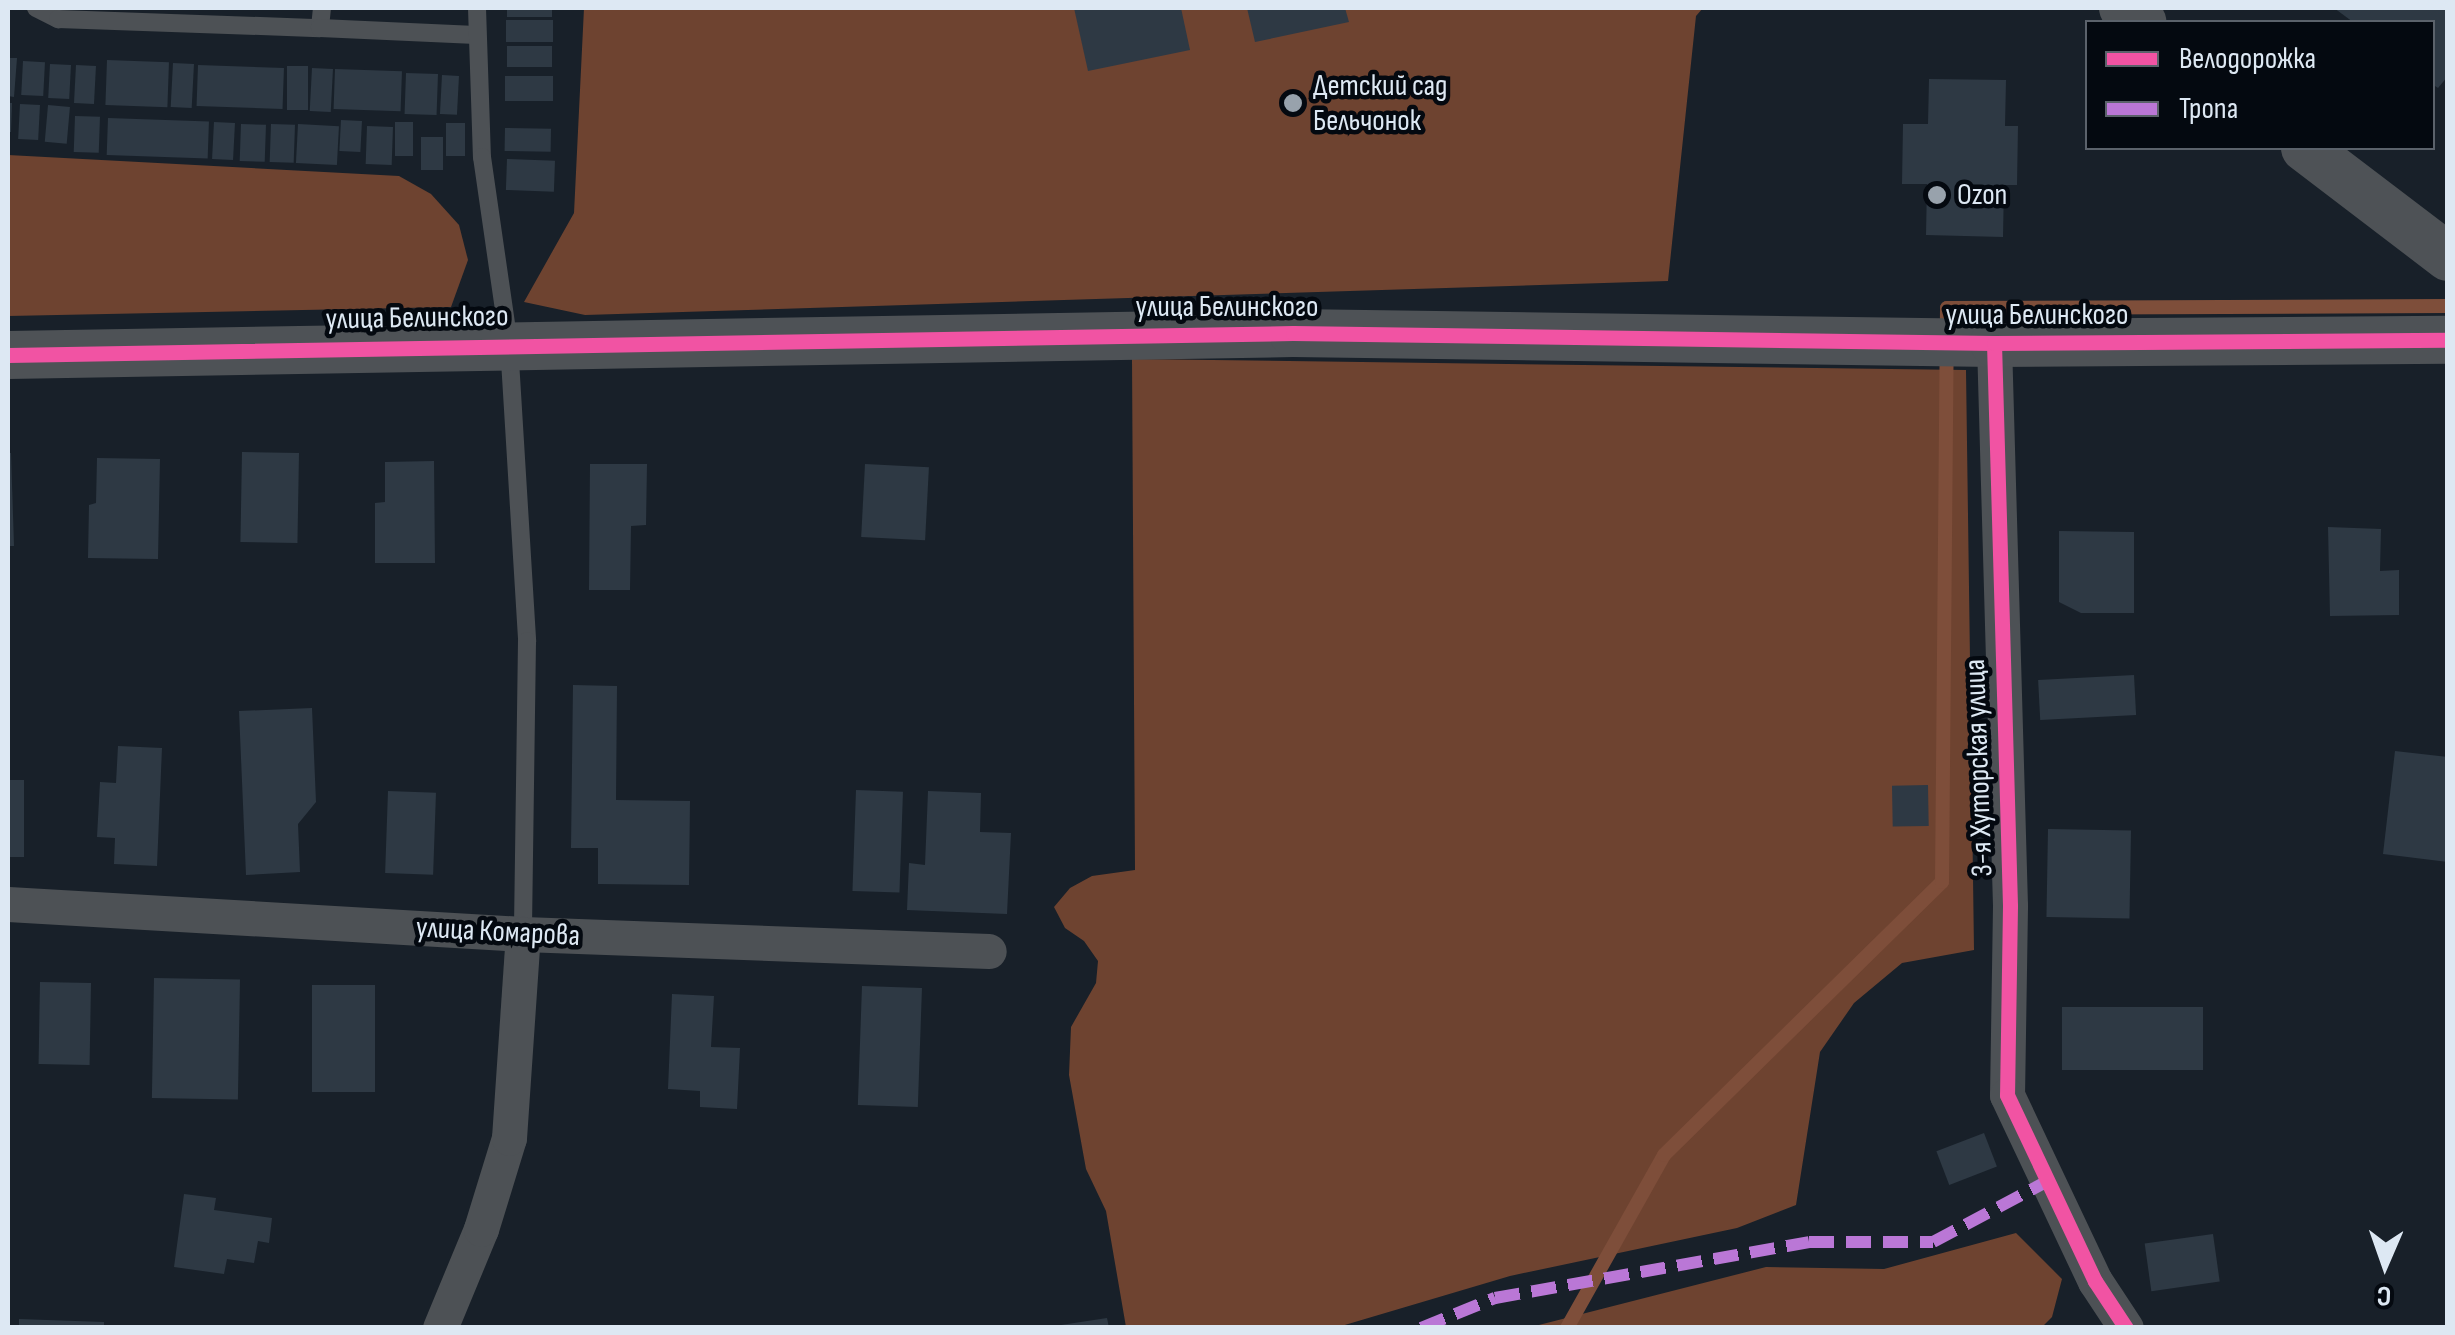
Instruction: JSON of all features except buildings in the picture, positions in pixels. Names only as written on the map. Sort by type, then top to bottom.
[{"type":"street","points":[[2308,150],[2448,257]]},
{"type":"street","name":"улица Белинского","points":[[8,355],[1294,333],[1994,343],[2448,340]]},
{"type":"street","name":"3-я Хуторская улица","points":[[1994,343],[2010,906],[2006,1096],[2095,1281],[2126,1328]]},
{"type":"street","name":"улица Комарова","points":[[8,904],[523,934],[989,951]]},
{"type":"street","points":[[440,1328],[481,1229],[508,1138],[523,934]]},
{"type":"lane","points":[[36,8],[58,19],[165,15],[320,28],[476,34]]},
{"type":"lane","points":[[320,28],[322,8]]},
{"type":"lane","points":[[477,8],[482,157],[509,344],[527,642],[523,934]]},
{"type":"shaded area","points":[[584,8],[1703,8],[1696,16],[1668,281],[585,315],[524,302],[574,213]]},
{"type":"shaded area","points":[[8,155],[399,176],[431,194],[459,225],[468,260],[451,307],[8,316]]},
{"type":"shaded area","points":[[1132,359],[1966,370],[1974,950],[1902,963],[1854,1003],[1820,1052],[1796,1205],[1737,1228],[1510,1276],[1338,1327],[1126,1327],[1106,1211],[1086,1169],[1069,1075],[1071,1027],[1096,983],[1098,961],[1084,941],[1065,928],[1054,907],[1070,888],[1092,876],[1135,870]]},
{"type":"shaded area","points":[[2016,1233],[2062,1279],[2052,1317],[2042,1327],[1531,1327],[1766,1267],[1884,1269]]},
{"type":"waterway","points":[[1567,1328],[1664,1155],[1942,882],[1947,308],[2448,306]]},
{"type":"marked path","points":[[1421,1328],[1495,1298],[1809,1242],[1933,1242],[2046,1182]]},
{"type":"cycle path","points":[[8,355],[1293,333],[1994,343],[2448,340]]},
{"type":"cycle path","points":[[1994,343],[2010,906],[2007,1095],[2095,1281],[2126,1328]]},
{"type":"place","name":"Детский сад Бельчонок","points":[[1293,103]]},
{"type":"place","name":"Ozon","points":[[1937,195]]}]
